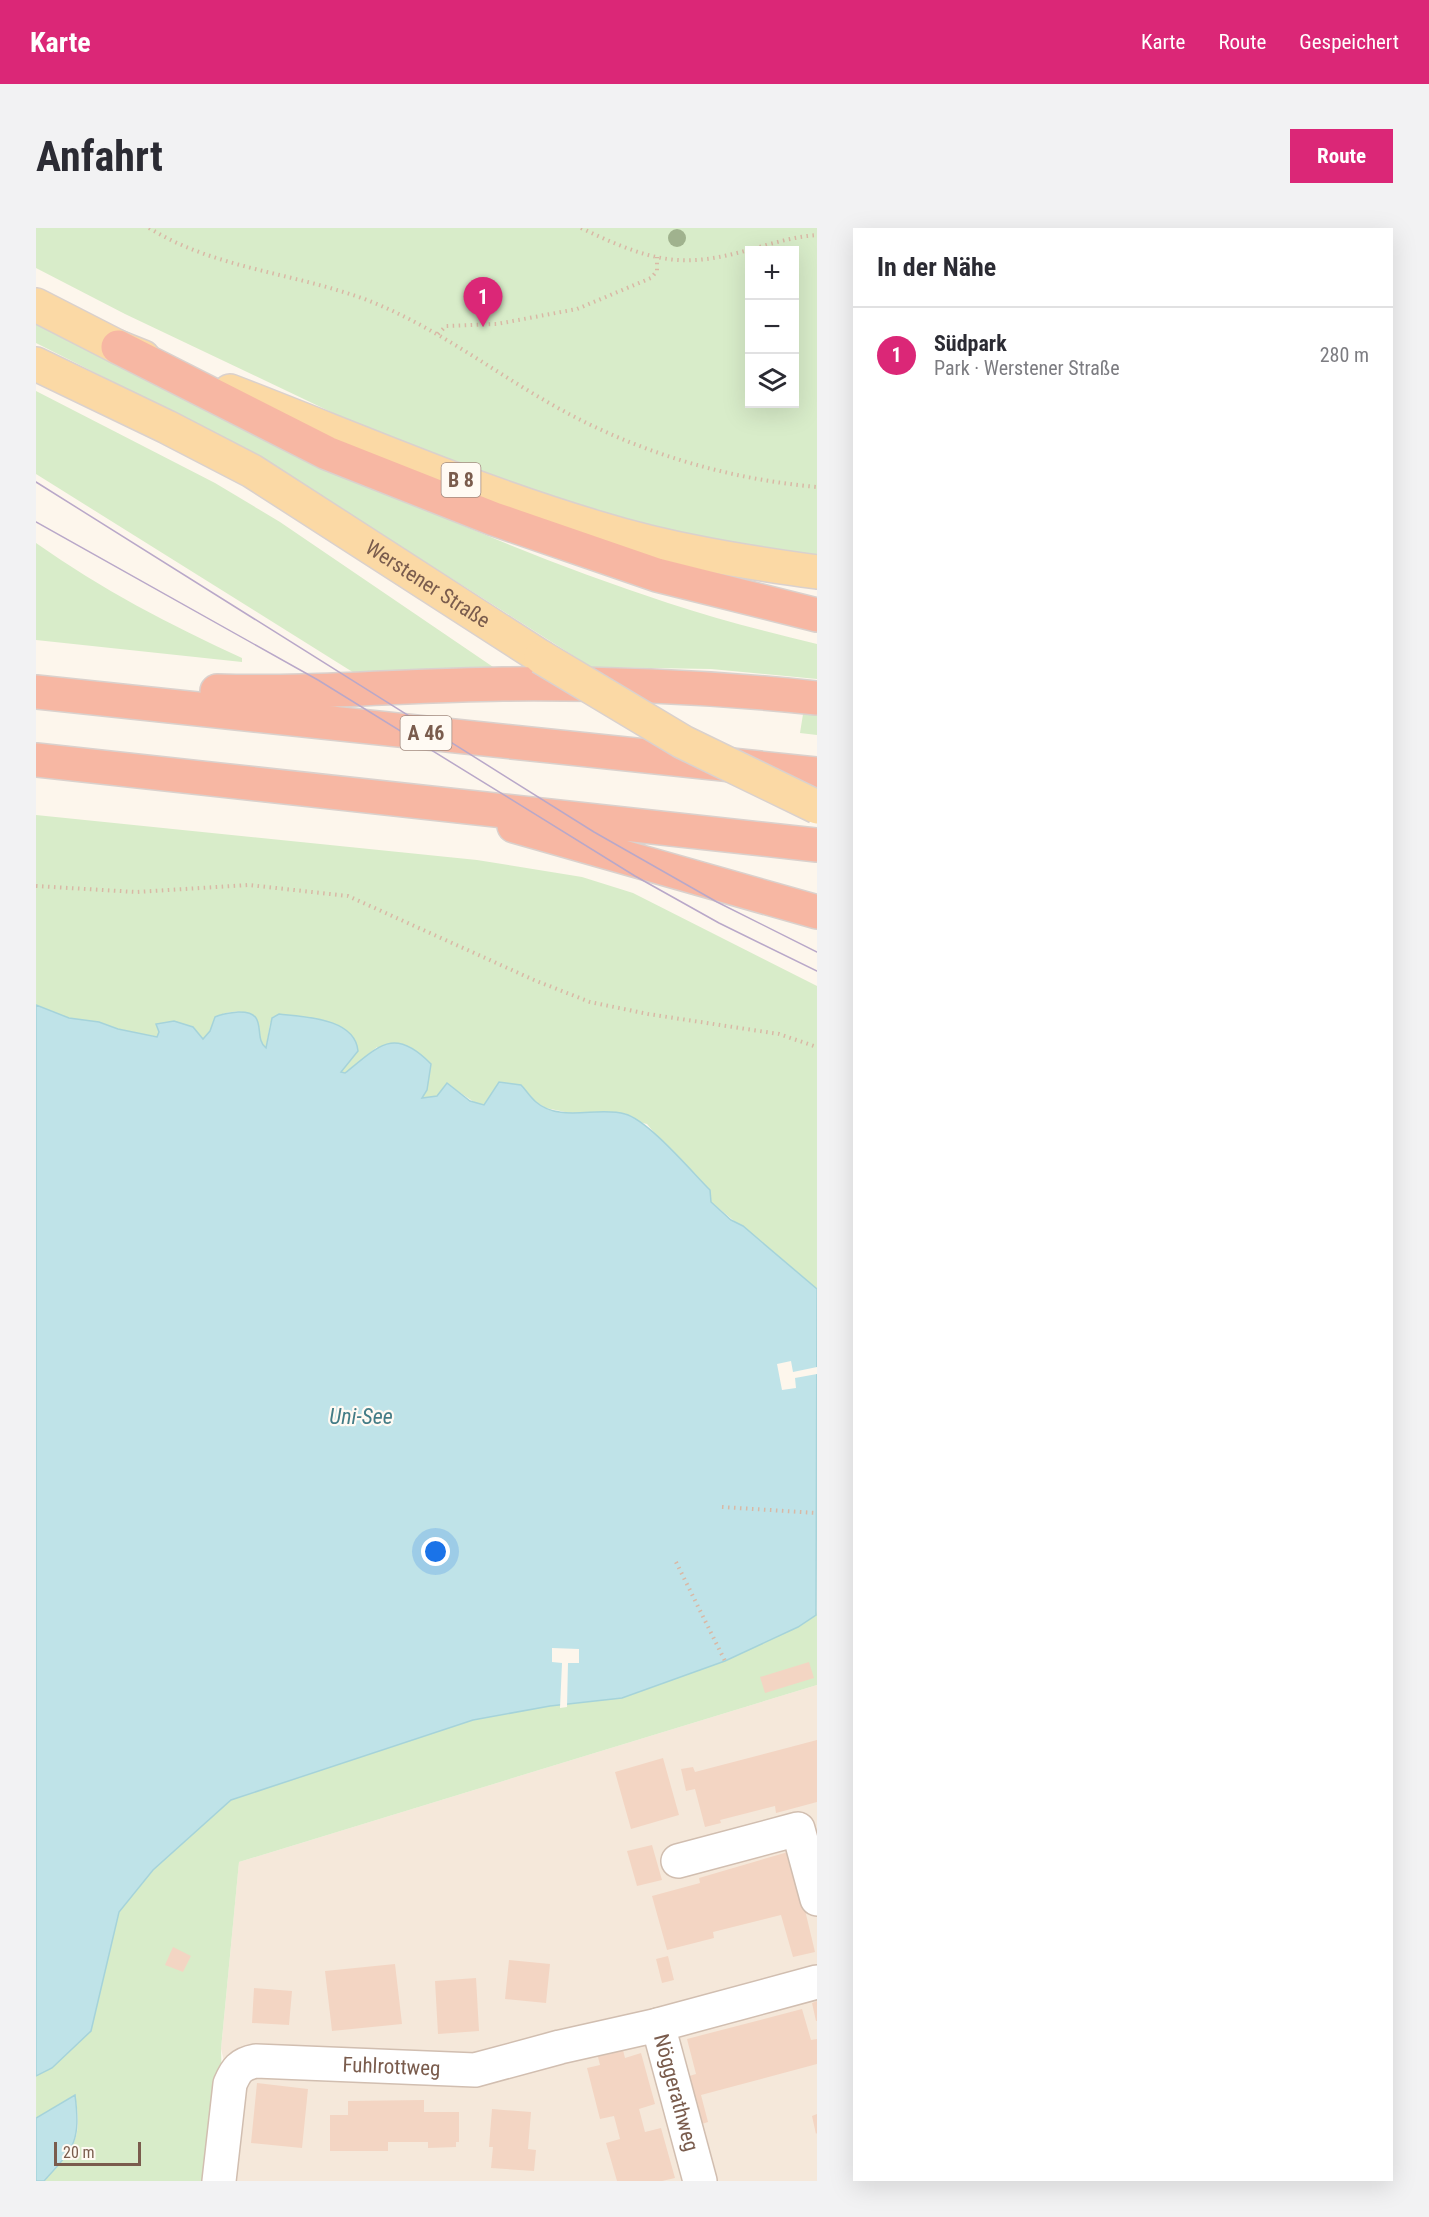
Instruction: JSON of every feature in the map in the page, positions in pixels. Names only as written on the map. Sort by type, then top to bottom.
[{"type":"highway","points":[[118,347],[327,453],[494,519],[657,575],[817,615]]},
{"type":"highway","points":[[36,690],[289,693],[503,684],[693,688],[817,698]]},
{"type":"highway","name":"A 46","points":[[36,690],[817,774]]},
{"type":"highway","points":[[36,760],[817,845]]},
{"type":"highway","points":[[453,805],[550,838],[817,912]]},
{"type":"main road","name":"B 8","points":[[36,305],[118,347],[500,495],[599,529],[701,553],[817,572]]},
{"type":"main road","name":"Werstener Straße","points":[[36,364],[252,471],[541,657],[683,742],[817,807]]},
{"type":"street","points":[[678,1861],[798,1829],[817,1899]]},
{"type":"street","name":"Nöggerathweg","points":[[700,2181],[658,2025],[817,1982]]},
{"type":"street","name":"Fuhlrottweg","points":[[219,2181],[230,2084],[236,2070],[243,2064],[256,2061],[475,2070],[560,2047],[658,2025]]},
{"type":"path","points":[[148,228],[169,241],[205,256],[373,302],[438,334],[558,408],[616,438],[718,471],[817,488]]},
{"type":"path","points":[[581,228],[619,246],[657,257],[696,260],[776,241],[817,235]]},
{"type":"path","points":[[438,334],[446,326],[497,324],[577,309],[651,278],[657,271],[657,257]]},
{"type":"path","points":[[36,886],[136,892],[249,885],[348,896],[534,980],[590,1002],[648,1014],[779,1034],[817,1047]]},
{"type":"path","points":[[722,1507],[817,1513]]},
{"type":"path","points":[[676,1562],[725,1661]]},
{"type":"shaded area","points":[[817,1685],[817,2181],[220,2181],[230,2084],[221,2049],[239,1862]]},
{"type":"green space","points":[[36,228],[817,228],[817,562],[766,556],[501,486],[331,412],[125,314],[36,268]]},
{"type":"green space","points":[[36,324],[348,475],[506,543],[586,575],[668,603],[817,644],[817,679],[711,669],[591,667],[271,464],[223,437],[36,343]]},
{"type":"green space","points":[[36,391],[215,483],[280,522],[499,671],[367,681],[36,474]]},
{"type":"green space","points":[[36,543],[111,591],[189,633],[242,658],[242,662],[36,640]]},
{"type":"green space","points":[[804,708],[817,710],[817,735],[800,733]]},
{"type":"green space","points":[[36,815],[477,860],[582,877],[633,893],[817,986],[817,1289],[711,1202],[647,1124],[598,1112],[575,1114],[546,1108],[529,1094],[488,1099],[484,1105],[480,1106],[447,1084],[437,1096],[422,1098],[427,1090],[377,1047],[345,1073],[341,1072],[358,1051],[274,1016],[270,1024],[266,1048],[263,1047],[253,1015],[239,1011],[215,1017],[210,1031],[203,1039],[193,1027],[160,1032],[157,1037],[118,1029],[99,1022],[69,1018],[36,1005]]},
{"type":"green space","points":[[817,1611],[817,1685],[239,1862],[221,2049],[222,2089],[213,2181],[44,2181],[68,2152],[77,2134],[78,2123],[75,2096],[36,2118],[36,2076],[52,2068],[91,2031],[119,1912],[153,1870],[231,1800],[473,1720],[550,1706],[622,1698],[816,1615]]},
{"type":"water","name":"Uni-See","points":[[36,1005],[69,1018],[99,1022],[118,1029],[157,1037],[159,1032],[156,1024],[174,1021],[193,1027],[203,1039],[210,1031],[215,1017],[229,1013],[248,1013],[257,1020],[260,1038],[266,1048],[272,1018],[279,1014],[315,1018],[339,1026],[355,1040],[358,1051],[341,1072],[345,1073],[377,1048],[387,1044],[396,1043],[418,1052],[431,1064],[427,1090],[422,1098],[437,1096],[447,1083],[470,1101],[484,1105],[499,1082],[521,1085],[536,1102],[556,1112],[625,1114],[645,1126],[681,1159],[710,1190],[711,1202],[817,1289],[816,1615],[798,1627],[725,1661],[622,1698],[550,1706],[473,1720],[231,1800],[153,1870],[119,1912],[91,2031],[52,2068],[36,2076]]},
{"type":"water","points":[[75,2095],[76,2134],[69,2152],[44,2181],[36,2181],[36,2118]]},
{"type":"pier","points":[[791,1361],[793,1372],[817,1367],[817,1374],[795,1378],[796,1388],[782,1390],[777,1364]]},
{"type":"pier","points":[[552,1648],[579,1649],[579,1663],[568,1663],[567,1707],[560,1708],[562,1663],[552,1662]]},
{"type":"building","points":[[809,1662],[814,1678],[765,1693],[760,1677]]},
{"type":"building","points":[[817,1740],[817,1802],[776,1813],[775,1806],[720,1820],[721,1823],[705,1827],[695,1789],[686,1791],[681,1769],[693,1767],[695,1772]]},
{"type":"building","points":[[663,1758],[679,1815],[631,1829],[615,1772]]},
{"type":"building","points":[[652,1845],[662,1880],[637,1886],[627,1851]]},
{"type":"building","points":[[788,1852],[794,1864],[815,1952],[793,1957],[781,1915],[713,1932],[714,1938],[667,1950],[652,1896],[700,1883],[699,1878]]},
{"type":"building","points":[[173,1947],[191,1956],[183,1972],[165,1965]]},
{"type":"building","points":[[668,1956],[674,1980],[662,1983],[656,1959]]},
{"type":"building","points":[[509,1960],[550,1964],[546,2003],[505,1999]]},
{"type":"building","points":[[395,1964],[402,2024],[332,2031],[325,1971]]},
{"type":"building","points":[[476,1978],[479,2031],[438,2034],[435,1981]]},
{"type":"building","points":[[254,1988],[292,1991],[289,2025],[252,2023]]},
{"type":"building","points":[[817,2001],[817,2021],[816,2021],[812,2003]]},
{"type":"building","points":[[802,2009],[811,2040],[817,2039],[817,2064],[701,2095],[708,2122],[696,2126],[683,2078],[696,2074],[687,2039]]},
{"type":"building","points":[[622,2046],[625,2058],[641,2053],[655,2104],[639,2109],[645,2132],[661,2128],[675,2178],[662,2181],[617,2181],[606,2143],[620,2139],[614,2116],[600,2119],[587,2068],[600,2065],[597,2053]]},
{"type":"building","points":[[257,2083],[308,2089],[302,2148],[251,2143]]},
{"type":"building","points":[[424,2100],[424,2112],[459,2112],[459,2142],[456,2142],[456,2147],[428,2148],[428,2142],[388,2142],[388,2151],[330,2151],[330,2115],[348,2115],[348,2101]]},
{"type":"building","points":[[492,2109],[531,2112],[528,2149],[536,2150],[534,2171],[491,2168],[493,2147],[489,2147]]},
{"type":"building","points":[[817,2114],[817,2133],[816,2134],[812,2116]]},
{"type":"tram line","points":[[36,482],[594,832],[717,902],[817,952]]},
{"type":"tram line","points":[[36,522],[318,680],[635,876],[719,923],[817,971]]},
{"type":"place","name":"Südpark","points":[[483,327]]}]
